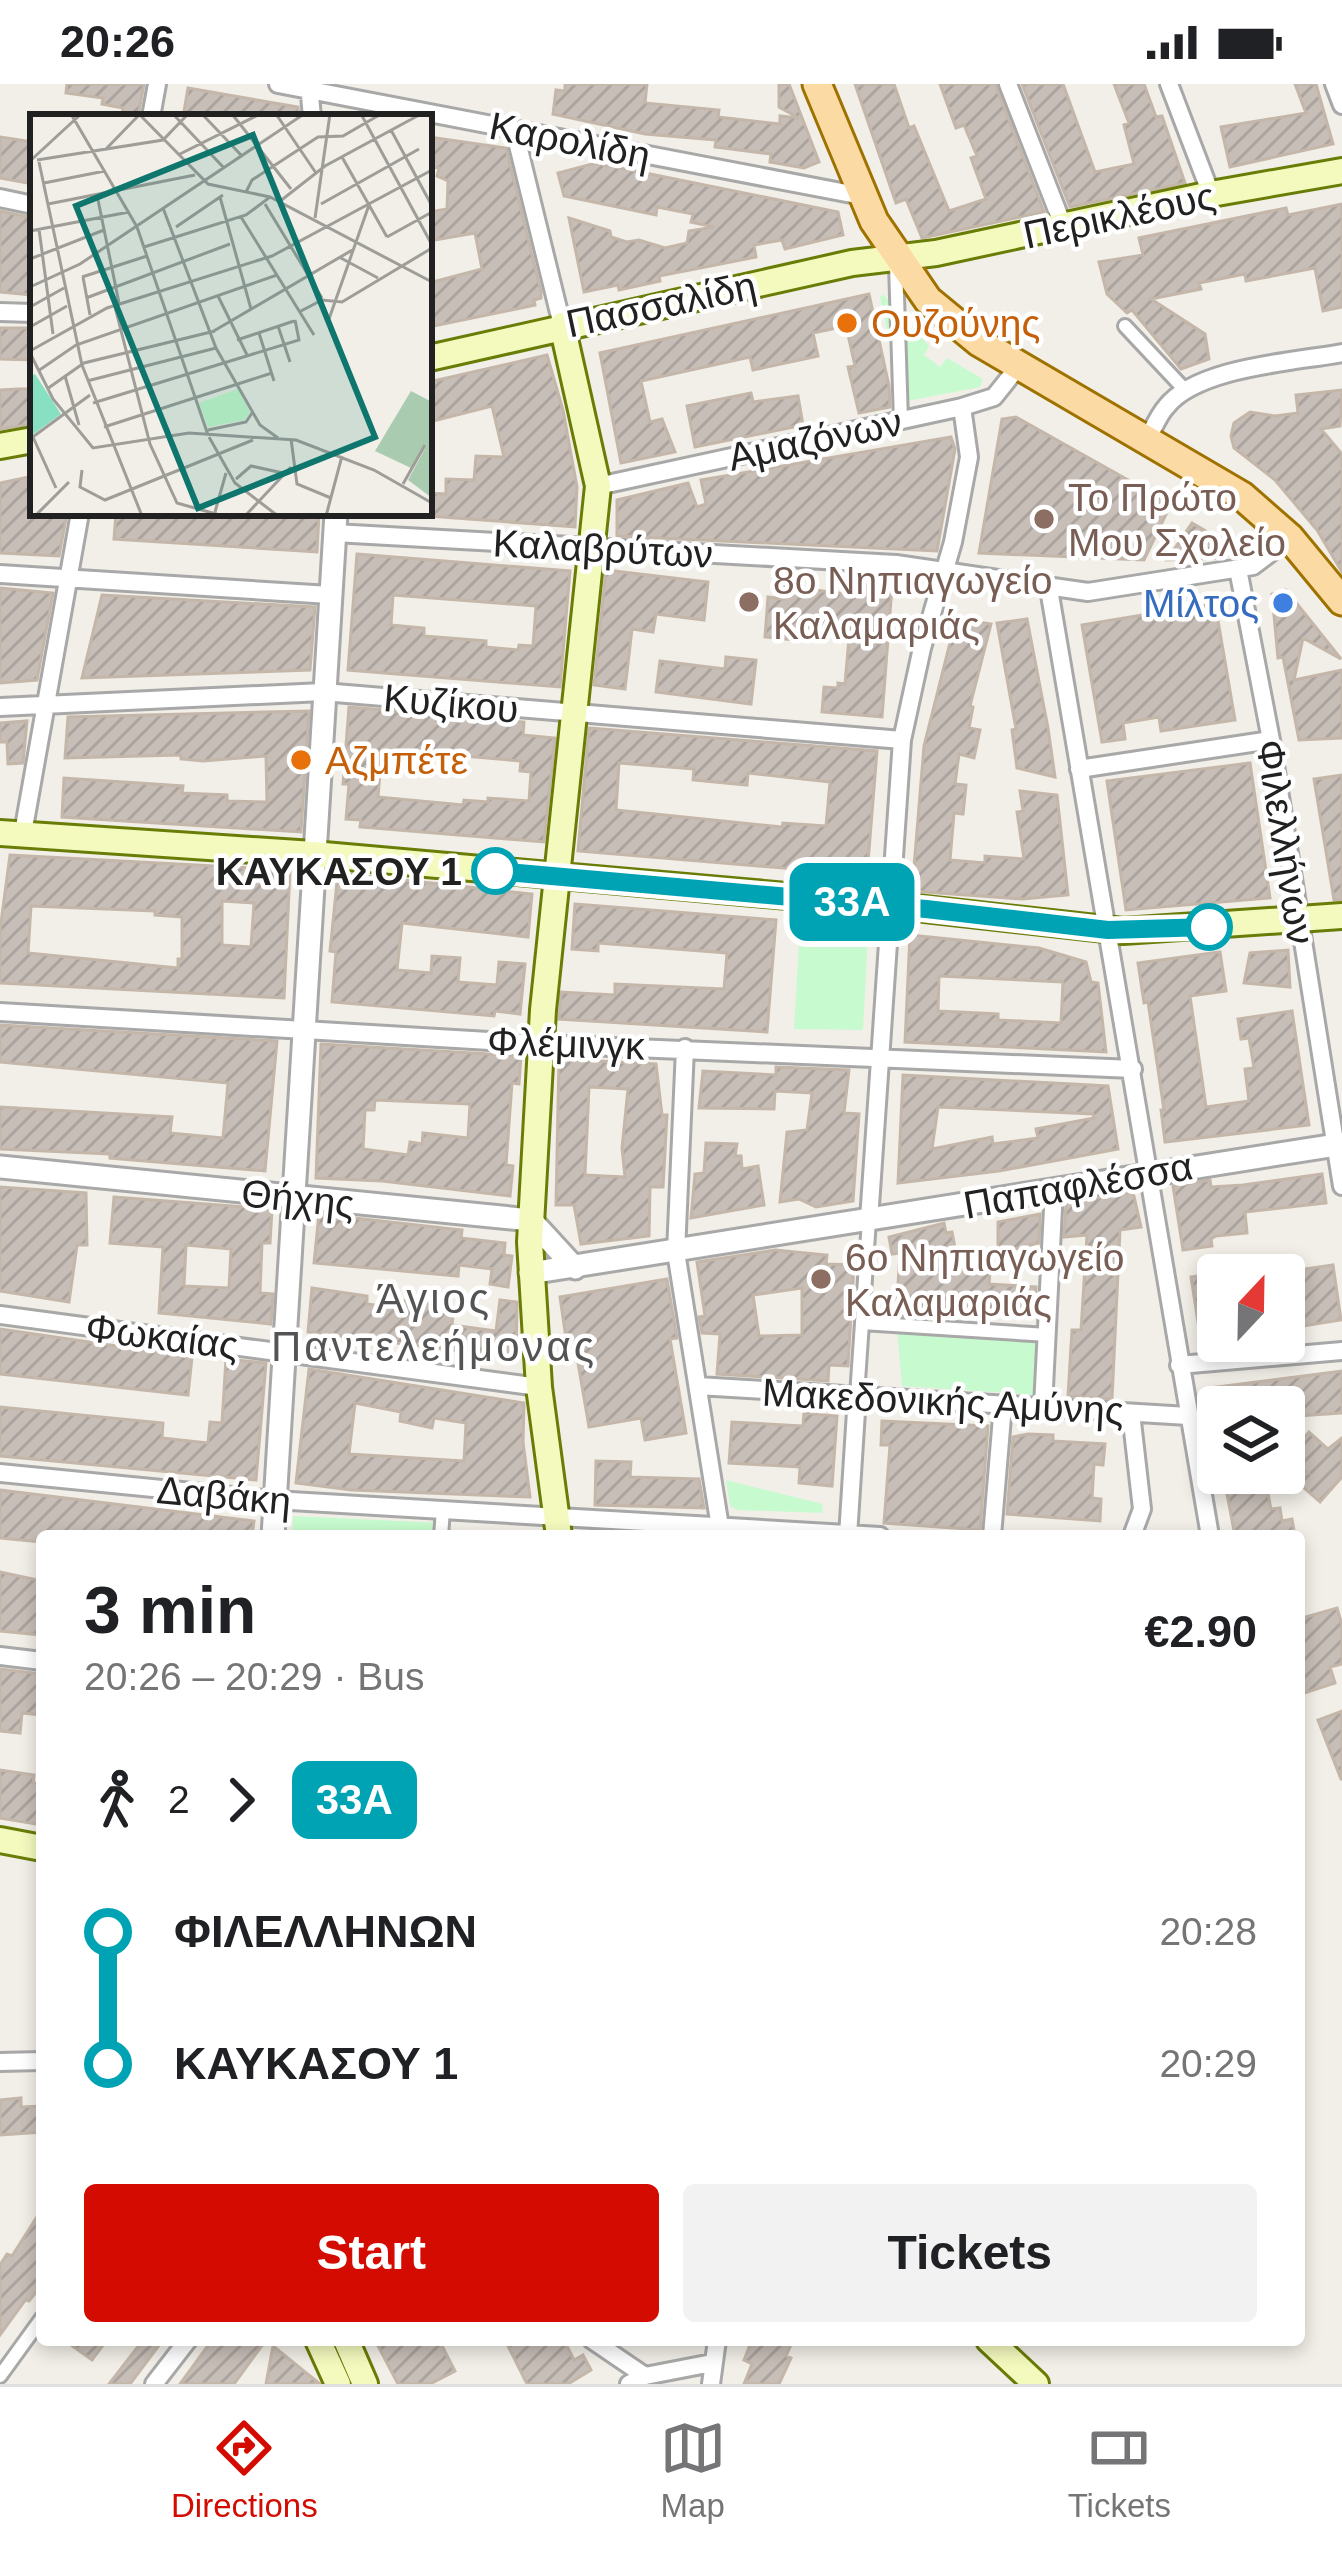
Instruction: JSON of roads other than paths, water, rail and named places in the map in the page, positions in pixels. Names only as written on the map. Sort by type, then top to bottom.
[{"type":"main road","points":[[817,84],[862,196],[916,288],[949,320],[1018,367],[1242,496],[1290,538],[1339,592]]},
{"type":"main road","name":"Περικλέους","points":[[895,258],[1342,171]]},
{"type":"main road","name":"Πασσαλίδη","points":[[432,357],[852,263],[895,258]]},
{"type":"main road","points":[[558,1527],[538,1387],[531,1220],[541,1043],[598,486],[562,326]]},
{"type":"main road","points":[[0,446],[30,441]]},
{"type":"main road","points":[[12,833],[313,854],[889,905],[1108,930],[1342,916]]},
{"type":"main road","points":[[0,1840],[36,1847]]},
{"type":"main road","points":[[321,2346],[338,2384]]},
{"type":"main road","points":[[349,2346],[365,2384]]},
{"type":"main road","points":[[995,2346],[1036,2384]]},
{"type":"street","points":[[152,114],[158,84]]},
{"type":"street","name":"Καρολίδη","points":[[278,84],[862,196]]},
{"type":"street","points":[[1008,84],[1064,227]]},
{"type":"street","points":[[1169,84],[1211,194]]},
{"type":"street","points":[[1334,84],[1342,105]]},
{"type":"street","points":[[514,129],[562,326]]},
{"type":"street","points":[[0,198],[30,204]]},
{"type":"street","points":[[895,258],[901,421]]},
{"type":"street","points":[[0,312],[30,313]]},
{"type":"street","points":[[1125,326],[1185,390]]},
{"type":"street","points":[[1148,440],[1166,407],[1185,390],[1215,376],[1342,353]]},
{"type":"street","name":"Αμαζόνων","points":[[598,486],[962,407],[994,397],[1018,367]]},
{"type":"street","points":[[848,1530],[902,740],[969,457],[962,407]]},
{"type":"street","points":[[12,833],[46,706],[79,516]]},
{"type":"street","points":[[273,1530],[335,523]]},
{"type":"street","name":"Καλαβρύτων","points":[[335,523],[592,548],[896,564],[1048,589],[1108,590],[1238,569],[1260,562],[1290,538]]},
{"type":"street","name":"Φιλελλήνων","points":[[1238,569],[1271,740],[1342,1186]]},
{"type":"street","points":[[0,574],[330,595]]},
{"type":"street","points":[[1048,589],[1209,1530]]},
{"type":"street","name":"Κυζίκου","points":[[0,707],[323,692],[902,740]]},
{"type":"street","points":[[1078,769],[1271,740]]},
{"type":"street","name":"Φλέμινγκ","points":[[0,1012],[541,1043],[1133,1069]]},
{"type":"street","points":[[685,1048],[676,1252],[720,1527]]},
{"type":"street","name":"Παπαφλέσσα","points":[[530,1273],[1338,1144]]},
{"type":"street","name":"Θήχης","points":[[0,1167],[531,1220]]},
{"type":"street","points":[[1043,1407],[1054,1189]]},
{"type":"street","points":[[531,1220],[574,1268]]},
{"type":"street","name":"Φωκαίας","points":[[0,1315],[538,1387]]},
{"type":"street","points":[[862,1323],[1048,1335]]},
{"type":"street","points":[[1179,1365],[1342,1351]]},
{"type":"street","name":"Μακεδονικής Αμύνης","points":[[698,1386],[1188,1416]]},
{"type":"street","points":[[993,1530],[1004,1405]]},
{"type":"street","points":[[1131,1413],[1142,1509],[1134,1530]]},
{"type":"street","name":"Δαβάκη","points":[[0,1473],[274,1500],[443,1510],[558,1527],[768,1530]]},
{"type":"street","points":[[442,1530],[443,1510]]},
{"type":"street","points":[[0,1656],[36,1660]]},
{"type":"street","points":[[0,2062],[36,2061]]},
{"type":"street","points":[[0,2375],[36,2326]]},
{"type":"street","points":[[154,2384],[183,2346]]},
{"type":"street","points":[[599,2346],[637,2380],[712,2362]]},
{"type":"street","points":[[711,2384],[716,2346]]},
{"type":"place","name":"Ουζούνης","points":[[847,323]]},
{"type":"place","name":"Το Πρώτο Μου Σχολείο","points":[[1044,519]]},
{"type":"place","name":"8ο Νηπιαγωγείο Καλαμαριάς","points":[[749,602]]},
{"type":"place","name":"Μίλτος","points":[[1283,603]]},
{"type":"place","name":"Αζμπέτε","points":[[301,760]]},
{"type":"place","name":"ΚΑΥΚΑΣΟΥ 1","points":[[495,871]]},
{"type":"place","name":"6ο Νηπιαγωγείο Καλαμαριάς","points":[[821,1279]]},
{"type":"district","name":"Άγιος Παντελεήμονας","points":[[434,1322]]}]
